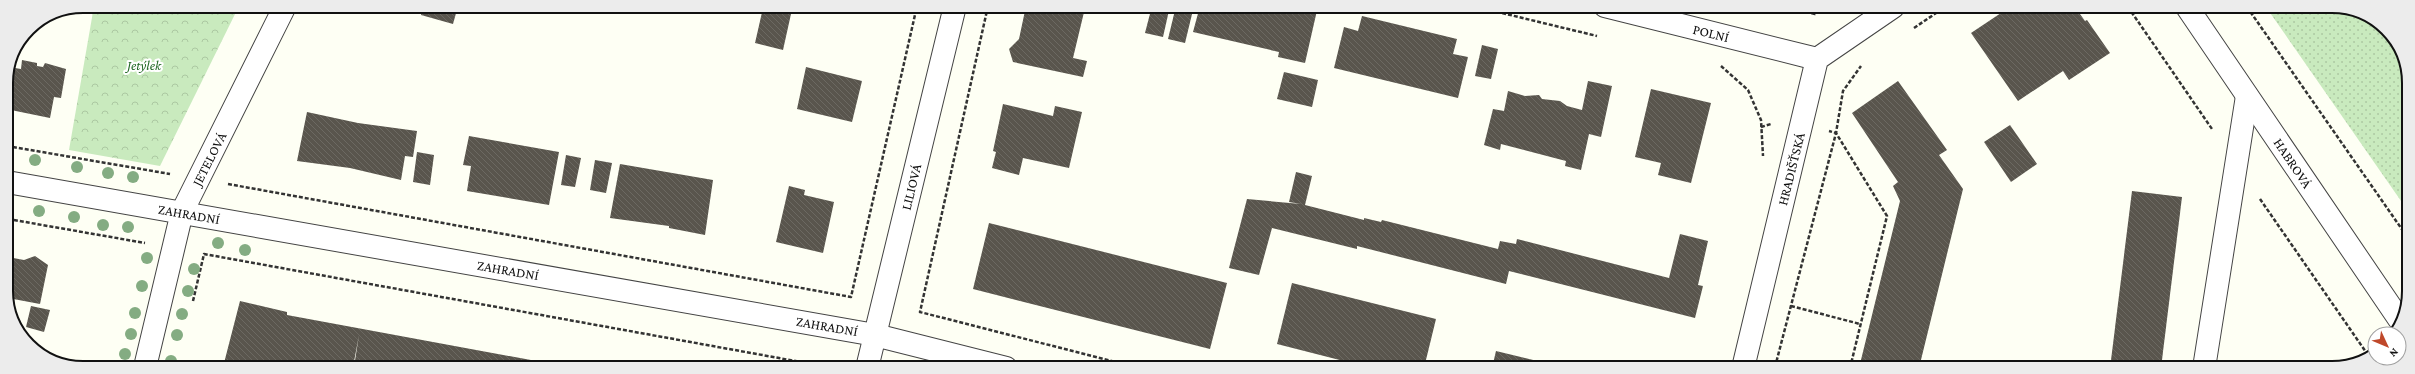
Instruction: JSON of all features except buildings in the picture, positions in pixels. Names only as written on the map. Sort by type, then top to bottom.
[{"type":"street","name":"JETELOVÁ","points":[[146,361],[182,212],[282,13]]},
{"type":"street","name":"LILIOVÁ","points":[[868,361],[953,13]]},
{"type":"street","name":"POLNÍ","points":[[1633,13],[1817,59]]},
{"type":"street","points":[[1817,59],[1883,13]]},
{"type":"street","name":"HABROVÁ","points":[[2191,13],[2397,316]]},
{"type":"street","name":"HRADIŠŤSKÁ","points":[[1745,361],[1817,59]]},
{"type":"street","points":[[2205,361],[2248,96]]},
{"type":"street","name":"ZAHRADNÍ","points":[[13,183],[874,335],[978,361]]},
{"type":"path","points":[[200,178],[851,297],[915,13]]},
{"type":"path","points":[[986,13],[920,312],[1112,361]]},
{"type":"path","points":[[1503,13],[1601,36]]},
{"type":"path","points":[[1907,33],[1935,13]]},
{"type":"path","points":[[2250,13],[2402,229]]},
{"type":"path","points":[[1852,361],[1887,216],[1836,133],[1843,91],[1852,75],[1863,64]]},
{"type":"path","points":[[1720,65],[1748,90],[1761,120],[1763,160]]},
{"type":"path","points":[[13,147],[173,175],[158,208],[144,251]]},
{"type":"path","points":[[13,220],[146,244]]},
{"type":"path","points":[[191,307],[204,254],[795,361]]},
{"type":"path","points":[[1791,306],[1860,324]]},
{"type":"green space","name":"Jetýlek","points":[[93,13],[236,13],[160,166],[69,150]]},
{"type":"green space","points":[[2270,13],[2332,13],[2355,17],[2375,27],[2382,33],[2390,44],[2395,52],[2401,69],[2402,202]]}]
